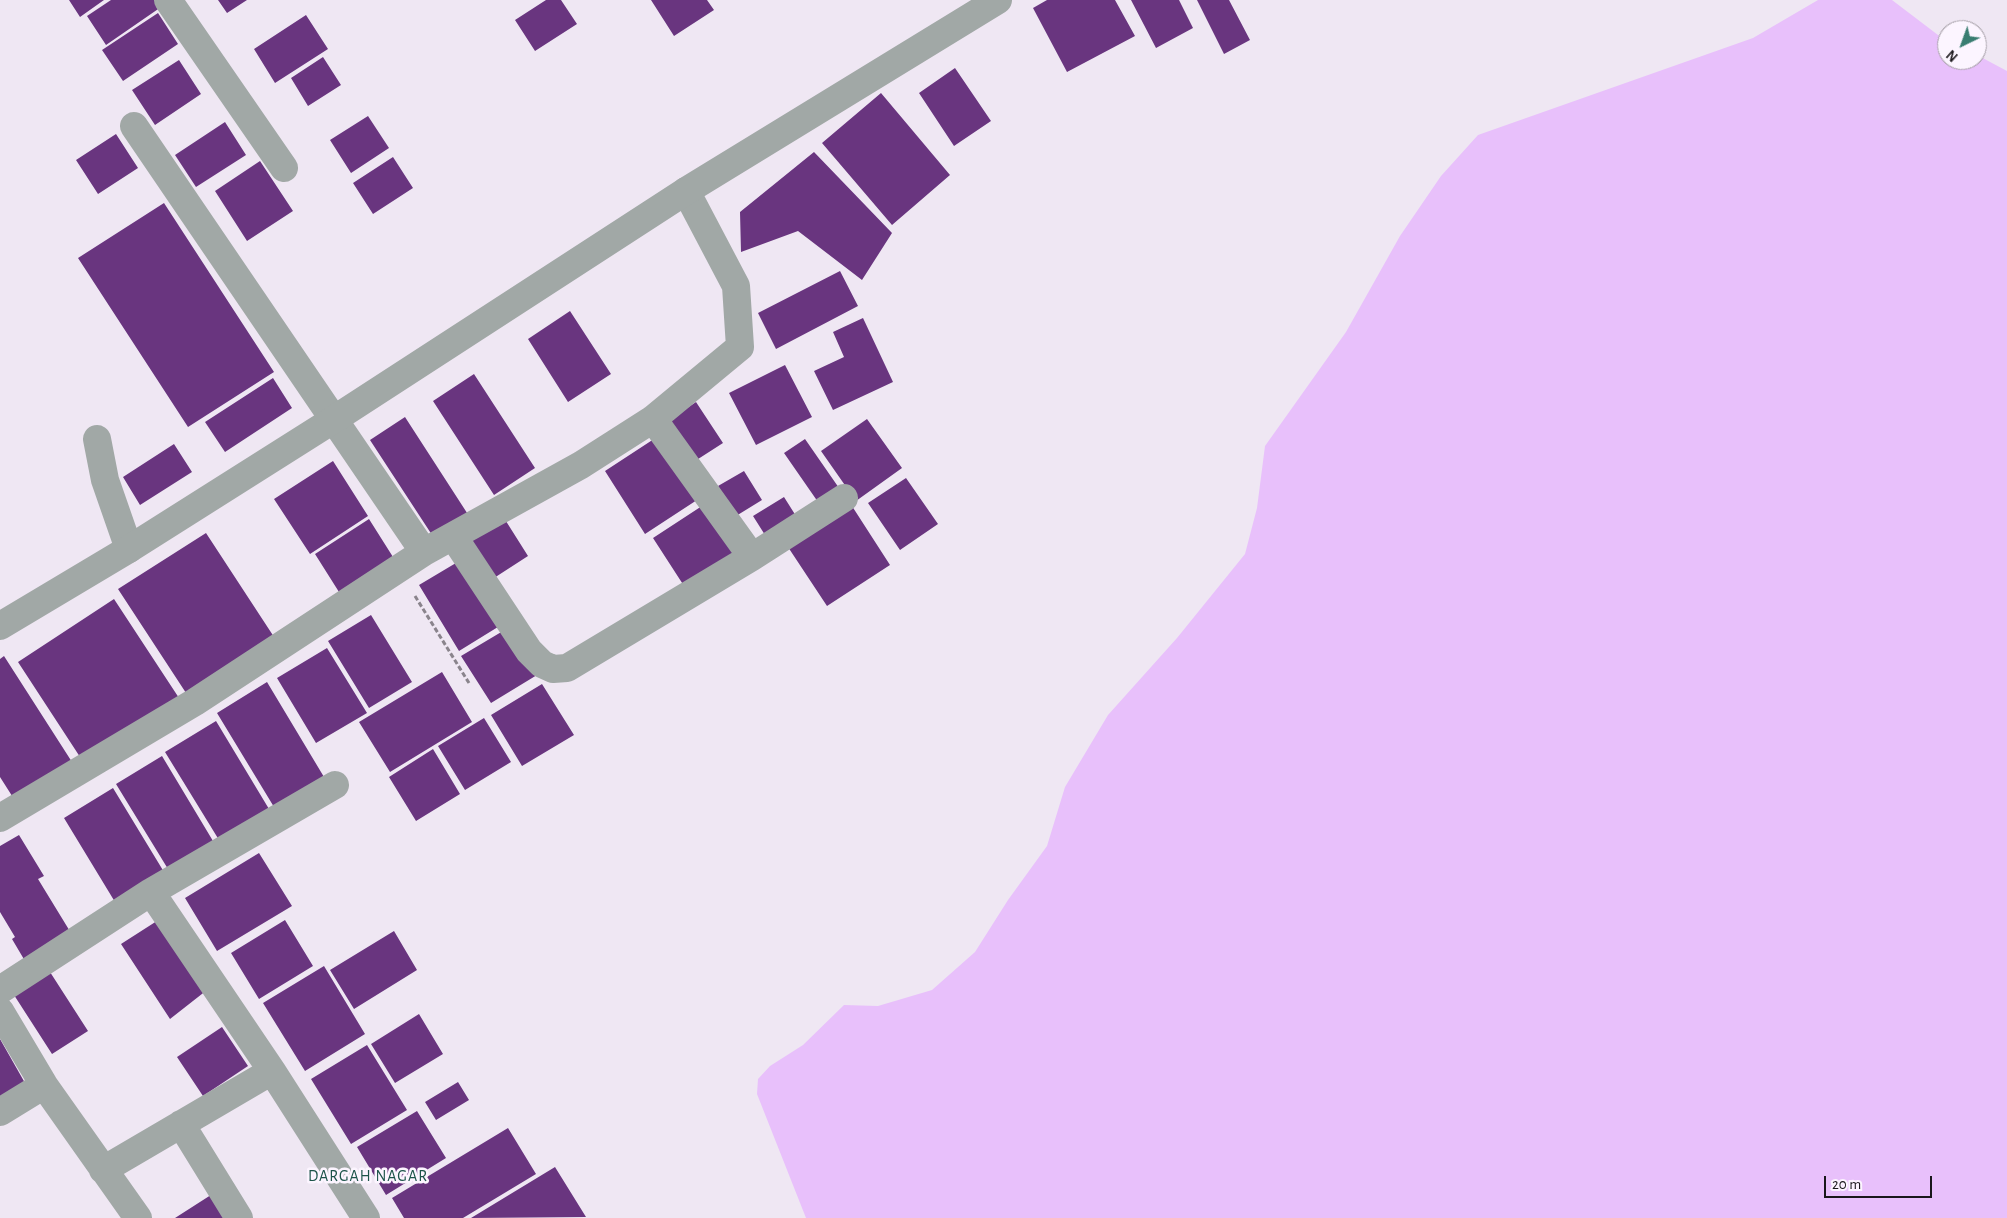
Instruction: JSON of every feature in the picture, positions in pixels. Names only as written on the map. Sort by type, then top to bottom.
[{"type":"street","points":[[168,0],[284,168]]},
{"type":"street","points":[[0,626],[333,420],[686,191],[998,0]]},
{"type":"street","points":[[134,126],[424,552]]},
{"type":"street","points":[[0,818],[194,702],[424,552],[581,465],[653,419],[740,347],[736,286],[686,191]]},
{"type":"street","points":[[653,419],[752,557]]},
{"type":"street","points":[[97,439],[105,480],[128,548]]},
{"type":"street","points":[[454,536],[529,651],[542,664],[554,669],[568,668],[752,557],[844,498]]},
{"type":"street","points":[[0,990],[151,892],[335,786]]},
{"type":"street","points":[[151,892],[272,1071],[366,1218]]},
{"type":"street","points":[[0,1011],[44,1085],[138,1218]]},
{"type":"street","points":[[103,1170],[272,1071]]},
{"type":"street","points":[[0,1112],[44,1085]]},
{"type":"street","points":[[181,1124],[239,1218]]},
{"type":"path","points":[[398,569],[469,683]]},
{"type":"shaded area","points":[[1818,0],[1892,0],[1937,34],[1937,70],[1987,70],[1987,60],[2007,71],[2007,1218],[806,1218],[757,1094],[758,1079],[770,1066],[803,1045],[844,1005],[878,1006],[932,990],[975,952],[1008,900],[1047,846],[1065,787],[1108,715],[1177,638],[1245,554],[1257,508],[1265,446],[1346,332],[1400,236],[1441,176],[1478,135],[1753,38]]},
{"type":"building","points":[[69,0],[104,0],[80,17]]},
{"type":"building","points":[[111,0],[161,0],[164,5],[106,45],[87,16]]},
{"type":"building","points":[[218,0],[247,0],[227,13]]},
{"type":"building","points":[[546,0],[561,0],[577,24],[535,51],[515,20]]},
{"type":"building","points":[[651,0],[707,0],[714,10],[674,36]]},
{"type":"building","points":[[1047,0],[1115,0],[1135,36],[1067,72],[1033,8]]},
{"type":"building","points":[[1131,0],[1179,0],[1193,28],[1156,48]]},
{"type":"building","points":[[1197,0],[1229,0],[1250,40],[1224,54]]},
{"type":"building","points":[[158,13],[178,44],[123,81],[102,50]]},
{"type":"building","points":[[306,15],[328,49],[275,83],[254,49]]},
{"type":"building","points":[[323,57],[341,85],[308,106],[291,78]]},
{"type":"building","points":[[179,60],[201,94],[155,125],[132,90]]},
{"type":"building","points":[[955,68],[991,121],[954,146],[919,93]]},
{"type":"building","points":[[881,93],[950,175],[892,225],[822,143]]},
{"type":"building","points":[[368,116],[389,148],[351,173],[330,140]]},
{"type":"building","points":[[225,122],[246,155],[196,187],[175,155]]},
{"type":"building","points":[[116,134],[138,168],[98,194],[76,160]]},
{"type":"building","points":[[814,152],[892,233],[862,280],[798,231],[741,252],[740,212]]},
{"type":"building","points":[[393,157],[413,188],[373,214],[353,183]]},
{"type":"building","points":[[260,161],[293,211],[247,241],[215,191]]},
{"type":"building","points":[[164,203],[274,372],[188,427],[78,258]]},
{"type":"building","points":[[840,271],[858,306],[776,349],[758,313]]},
{"type":"building","points":[[570,311],[611,374],[568,402],[528,339]]},
{"type":"building","points":[[863,318],[893,382],[833,410],[814,371],[844,357],[833,332]]},
{"type":"building","points":[[785,365],[812,417],[756,445],[729,393]]},
{"type":"building","points":[[474,374],[535,468],[494,495],[433,401]]},
{"type":"building","points":[[273,378],[292,408],[225,452],[205,422]]},
{"type":"building","points":[[696,402],[723,443],[695,461],[669,420]]},
{"type":"building","points":[[405,417],[469,516],[434,538],[370,440]]},
{"type":"building","points":[[867,419],[902,468],[856,501],[821,451]]},
{"type":"building","points":[[657,437],[697,500],[645,534],[605,471]]},
{"type":"building","points":[[805,439],[839,488],[818,502],[784,453]]},
{"type":"building","points":[[174,444],[192,472],[140,505],[123,477]]},
{"type":"building","points":[[333,461],[368,516],[310,554],[274,499]]},
{"type":"building","points":[[744,471],[762,500],[736,516],[718,486]]},
{"type":"building","points":[[906,478],[938,524],[900,550],[868,503]]},
{"type":"building","points":[[784,497],[796,516],[765,535],[753,516]]},
{"type":"building","points":[[850,503],[890,565],[827,606],[786,544]]},
{"type":"building","points":[[705,504],[738,555],[686,589],[653,538]]},
{"type":"building","points":[[504,518],[528,556],[494,578],[470,540]]},
{"type":"building","points":[[369,519],[393,557],[339,592],[315,554]]},
{"type":"building","points":[[206,533],[276,640],[188,696],[118,589]]},
{"type":"building","points":[[466,557],[506,622],[459,651],[419,585]]},
{"type":"building","points":[[114,599],[179,698],[82,760],[18,662]]},
{"type":"building","points":[[371,615],[412,682],[369,708],[328,641]]},
{"type":"building","points":[[508,628],[537,675],[491,703],[461,656]]},
{"type":"building","points":[[327,648],[367,713],[316,743],[277,678]]},
{"type":"building","points":[[4,656],[72,762],[14,799],[0,777],[0,659]]},
{"type":"building","points":[[442,672],[472,722],[390,772],[359,722]]},
{"type":"building","points":[[267,682],[324,777],[274,807],[217,713]]},
{"type":"building","points":[[542,684],[574,735],[522,766],[491,715]]},
{"type":"building","points":[[484,718],[511,762],[465,790],[438,746]]},
{"type":"building","points":[[216,721],[269,809],[219,840],[165,752]]},
{"type":"building","points":[[433,749],[460,794],[416,821],[389,777]]},
{"type":"building","points":[[162,756],[213,841],[168,869],[116,784]]},
{"type":"building","points":[[113,788],[164,872],[115,902],[64,818]]},
{"type":"building","points":[[19,835],[44,876],[38,879],[71,933],[25,961],[12,939],[15,937],[0,912],[0,846]]},
{"type":"building","points":[[259,853],[292,906],[217,951],[185,898]]},
{"type":"building","points":[[160,919],[207,990],[170,1019],[121,944]]},
{"type":"building","points":[[285,920],[313,966],[259,999],[231,953]]},
{"type":"building","points":[[394,931],[417,970],[354,1009],[330,970]]},
{"type":"building","points":[[324,966],[365,1034],[305,1071],[263,1003]]},
{"type":"building","points":[[50,972],[88,1031],[52,1054],[14,995]]},
{"type":"building","points":[[419,1014],[443,1054],[395,1083],[371,1044]]},
{"type":"building","points":[[222,1027],[248,1066],[203,1096],[177,1057]]},
{"type":"building","points":[[0,1039],[25,1083],[0,1097]]},
{"type":"building","points":[[367,1045],[407,1110],[351,1144],[311,1079]]},
{"type":"building","points":[[458,1082],[469,1100],[436,1120],[425,1102]]},
{"type":"building","points":[[417,1111],[446,1158],[386,1195],[357,1147]]},
{"type":"building","points":[[508,1128],[536,1174],[463,1218],[404,1218],[392,1198]]},
{"type":"building","points":[[555,1167],[586,1217],[471,1218]]},
{"type":"building","points":[[214,1193],[231,1218],[175,1218]]},
{"type":"district","name":"DARGAH NAGAR","points":[[368,1176]]}]
